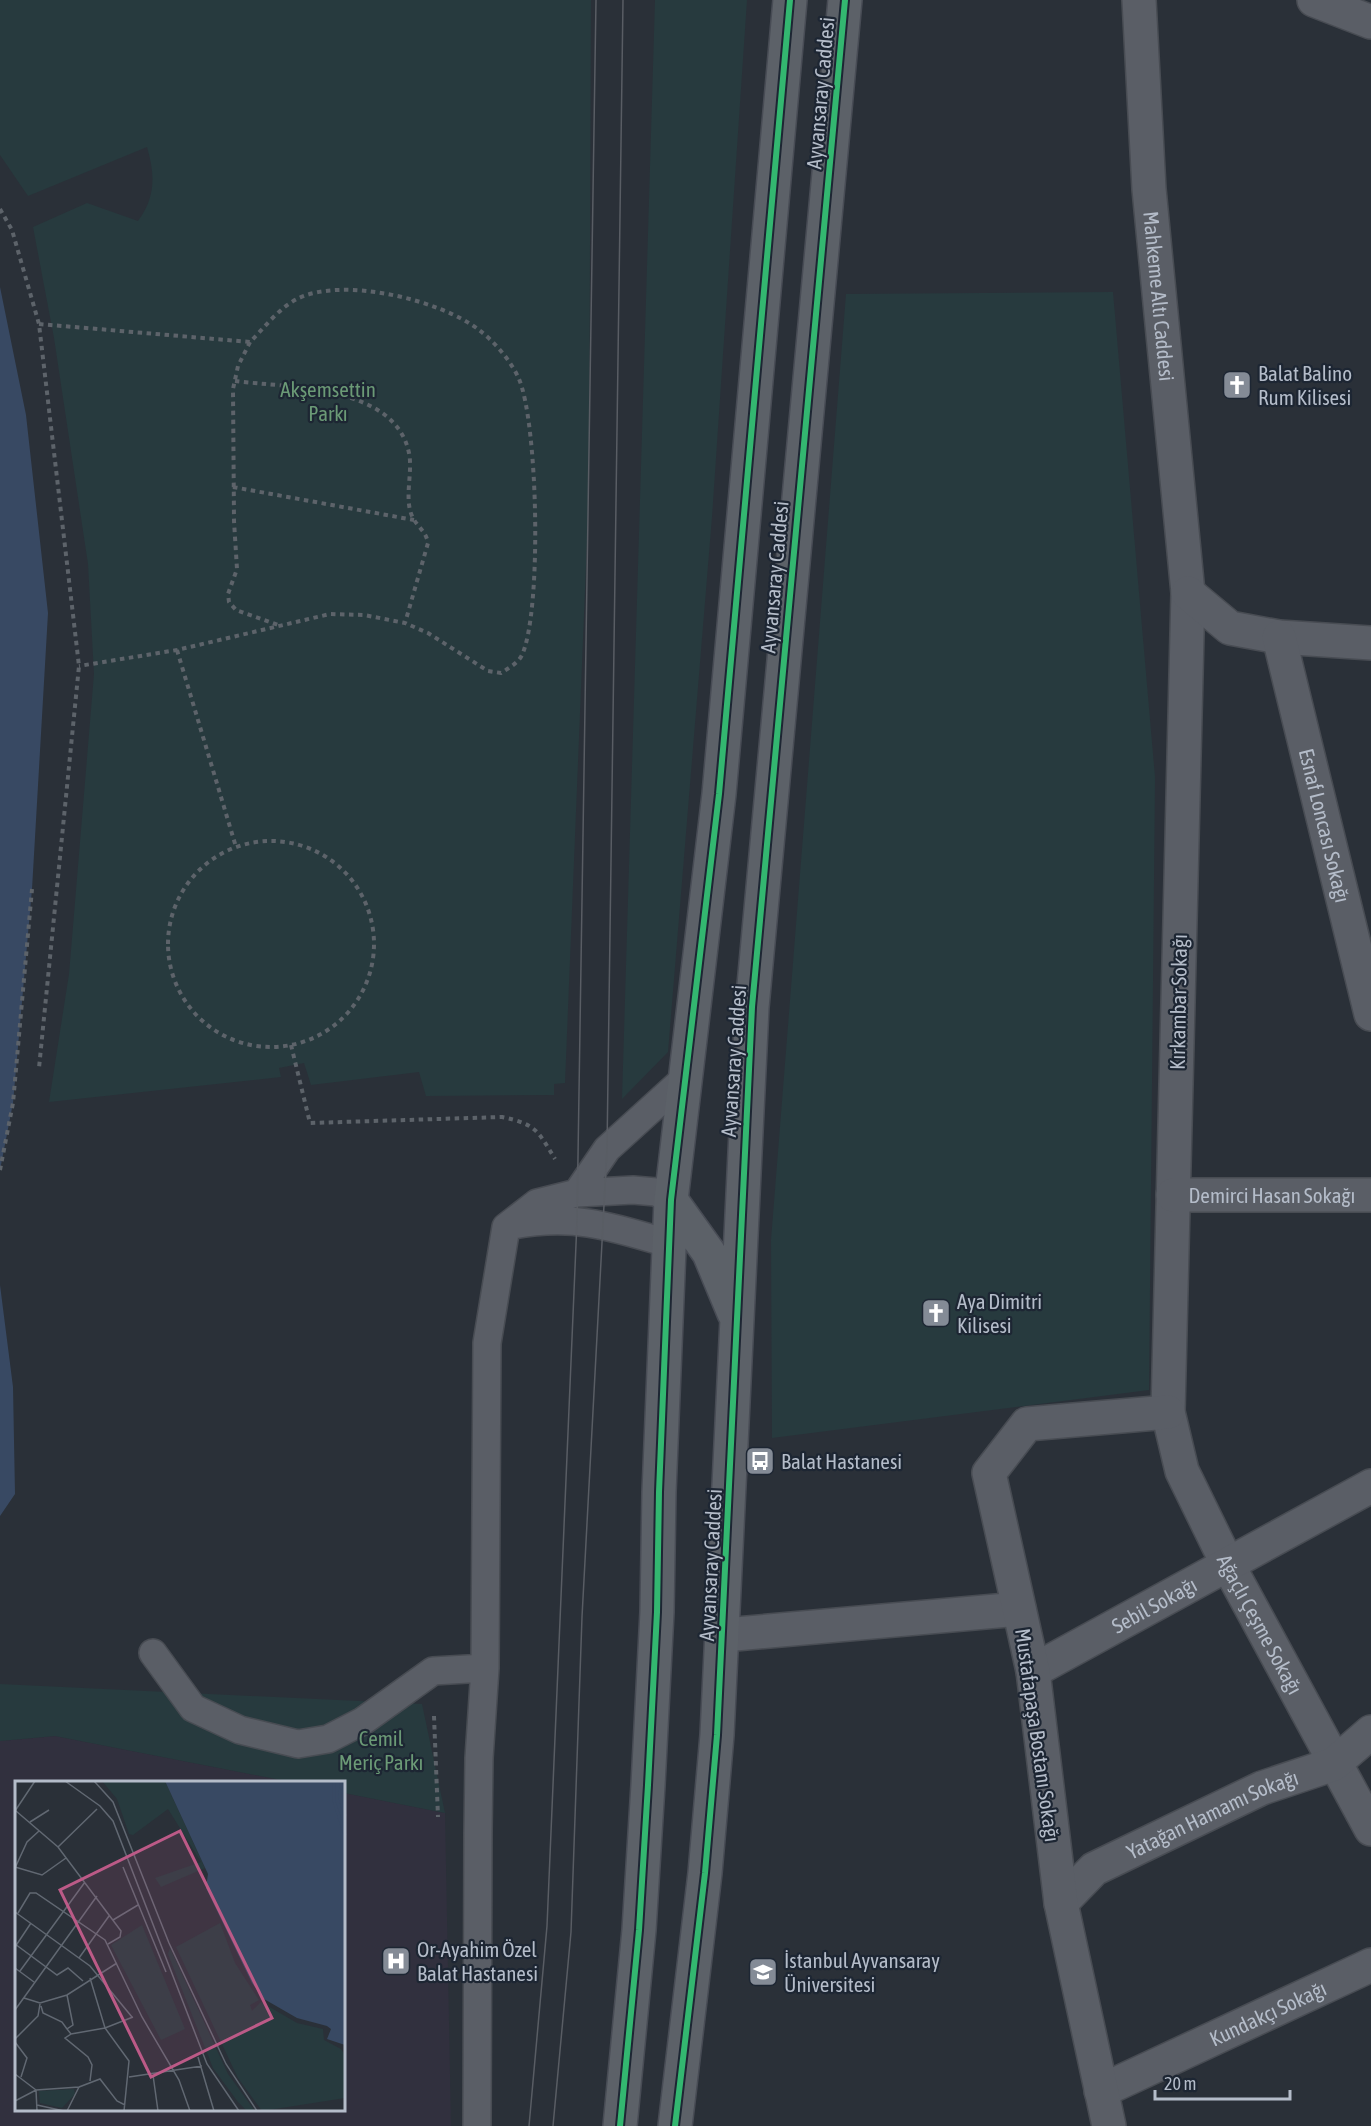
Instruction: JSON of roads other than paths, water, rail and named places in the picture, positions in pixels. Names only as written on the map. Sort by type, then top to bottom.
[{"type":"main road","name":"Ayvansaray Caddesi","points":[[667,1244],[683,1080],[719,794],[790,0]]},
{"type":"main road","name":"Ayvansaray Caddesi","points":[[675,2126],[712,1804],[724,1635],[743,1161],[752,1007],[845,0]]},
{"type":"main road","points":[[671,1200],[709,1253],[738,1324]]},
{"type":"main road","points":[[620,2126],[639,1930],[650,1750],[657,1612],[667,1244]]},
{"type":"street","name":"Mahkeme Altı Caddesi","points":[[1138,0],[1149,189],[1188,593]]},
{"type":"street","points":[[1314,0],[1354,11]]},
{"type":"street","points":[[1188,593],[1230,628],[1279,637],[1371,643]]},
{"type":"street","name":"Kırkambar Sokağı","points":[[1168,1412],[1188,593]]},
{"type":"street","name":"Esnaf Loncası Sokağı","points":[[1279,637],[1371,1014]]},
{"type":"street","name":"Demirci Hasan Sokağı","points":[[1173,1195],[1371,1195]]},
{"type":"street","name":"Ağaçlı Çeşme Sokağı","points":[[1168,1412],[1182,1471],[1227,1563],[1371,1829]]},
{"type":"street","name":"Mustafapaşa Bostanı Sokağı","points":[[1108,2126],[1061,1903],[1033,1671],[989,1473],[1027,1424],[1168,1412]]},
{"type":"street","name":"Sebil Sokağı","points":[[1033,1671],[1371,1486]]},
{"type":"street","points":[[724,1635],[1019,1609]]},
{"type":"street","name":"Yatağan Hamamı Sokağı","points":[[1061,1903],[1094,1869],[1262,1788],[1334,1764],[1371,1732]]},
{"type":"street","name":"Kundakçı Sokağı","points":[[1101,2091],[1371,1965]]},
{"type":"lane","points":[[577,1193],[607,1149],[683,1080]]},
{"type":"lane","points":[[477,2126],[479,1758],[485,1668],[487,1343],[506,1227],[537,1203],[577,1193],[633,1190],[656,1192],[671,1200]]},
{"type":"lane","points":[[506,1227],[546,1219],[602,1223],[667,1244]]},
{"type":"lane","points":[[153,1653],[193,1708],[240,1730],[298,1744],[328,1739],[363,1721],[433,1671],[485,1668]]},
{"type":"water","points":[[0,287],[26,415],[48,613],[32,889],[13,1103],[0,1170]]},
{"type":"water","points":[[0,1285],[13,1387],[15,1494],[0,1516]]},
{"type":"tram line","points":[[529,2126],[547,1926],[577,1221],[596,0]]},
{"type":"tram line","points":[[553,2126],[571,1932],[582,1617],[607,1149],[623,0]]},
{"type":"place","name":"Balat Balino Rum Kilisesi","points":[[1237,385]]},
{"type":"place","name":"Aya Dimitri Kilisesi","points":[[936,1313]]},
{"type":"place","name":"Balat Hastanesi","points":[[760,1461]]},
{"type":"place","name":"Or-Ayahim Özel Balat Hastanesi","points":[[396,1961]]},
{"type":"place","name":"İstanbul Ayvansaray Üniversitesi","points":[[763,1972]]},
{"type":"park label","name":"Akşemsettin Parkı","points":[[328,401]]},
{"type":"park label","name":"Cemil Meriç Parkı","points":[[381,1750]]}]
